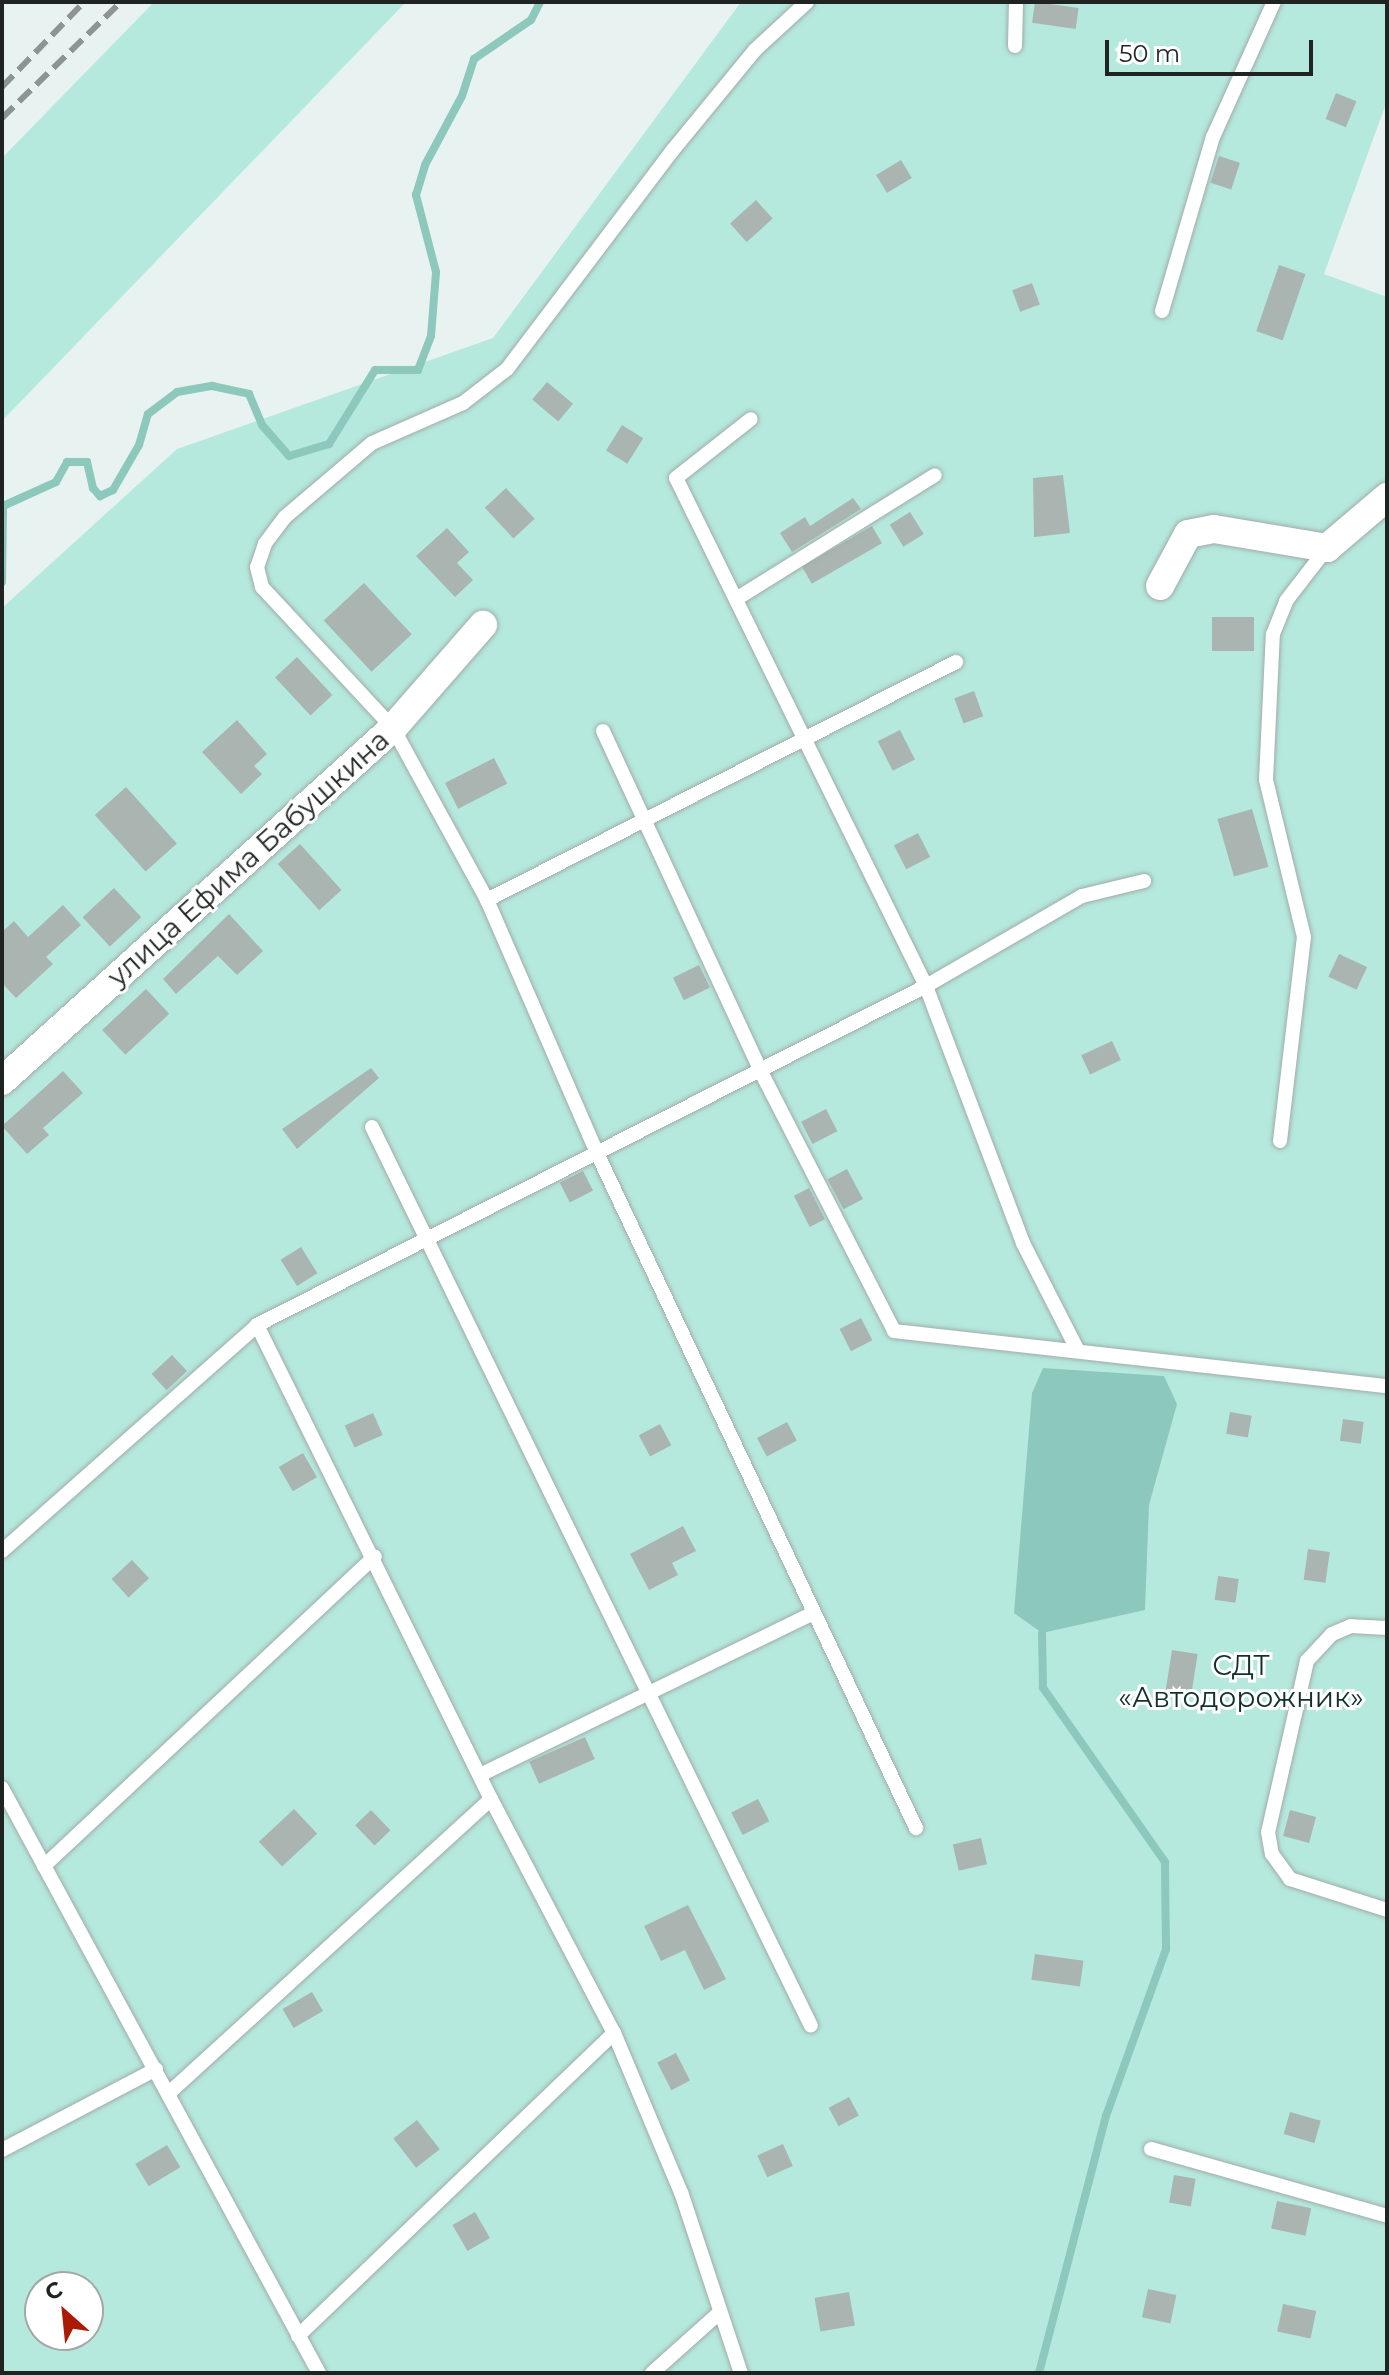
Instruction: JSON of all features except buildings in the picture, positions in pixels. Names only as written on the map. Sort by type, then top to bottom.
[{"type":"street","points":[[1160,586],[1188,534],[1214,529],[1327,548],[1387,497]]},
{"type":"street","name":"улица Ефима Бабушкина","points":[[2,1081],[393,728],[483,625]]},
{"type":"lane","points":[[807,2],[755,50],[672,151],[507,369],[463,403],[372,443],[285,517],[265,544],[257,567],[262,587],[393,728],[487,900],[596,1151],[811,1614],[916,1828]]},
{"type":"lane","points":[[1015,46],[1016,2]]},
{"type":"lane","points":[[1162,311],[1213,137],[1274,2]]},
{"type":"lane","points":[[751,419],[676,478],[802,740],[926,986],[1023,1243],[1078,1351]]},
{"type":"lane","points":[[736,599],[935,475]]},
{"type":"lane","points":[[1280,1141],[1304,937],[1266,780],[1273,634],[1286,601],[1327,548]]},
{"type":"lane","points":[[487,900],[956,662]]},
{"type":"lane","points":[[603,731],[760,1070],[894,1331],[1387,1386]]},
{"type":"lane","points":[[2,1551],[257,1325],[424,1236],[926,986],[1082,896],[1144,881]]},
{"type":"lane","points":[[372,1127],[811,2026]]},
{"type":"lane","points":[[257,1325],[375,1556],[482,1774],[491,1799],[614,2033],[681,2192],[741,2373]]},
{"type":"lane","points":[[44,1866],[375,1556]]},
{"type":"lane","points":[[482,1774],[646,1690],[811,1614]]},
{"type":"lane","points":[[1387,1628],[1351,1626],[1332,1634],[1307,1661],[1268,1832],[1272,1854],[1290,1879],[1387,1910]]},
{"type":"lane","points":[[2,1788],[319,2373]]},
{"type":"lane","points":[[169,2093],[491,1799]]},
{"type":"lane","points":[[298,2336],[614,2033]]},
{"type":"lane","points":[[2,2150],[156,2069]]},
{"type":"lane","points":[[1151,2149],[1387,2216]]},
{"type":"lane","points":[[652,2373],[719,2313]]},
{"type":"green space","points":[[154,2],[406,2],[2,421],[2,158]]},
{"type":"green space","name":"СДТ «Автодорожник»","points":[[741,2],[1387,2],[1387,101],[1324,274],[1387,297],[1387,2373],[2,2373],[2,608],[177,449],[493,338]]},
{"type":"shaded area","points":[[1043,1368],[1164,1376],[1177,1404],[1149,1505],[1145,1610],[1042,1633],[1014,1613],[1032,1393]]},
{"type":"waterway","points":[[2,582],[3,506],[56,482],[67,462],[87,462],[93,488],[100,496],[113,490],[139,445],[148,414],[177,392],[212,386],[249,394],[262,425],[289,456],[329,444],[375,370],[418,370],[431,336],[436,272],[416,195],[425,165],[462,96],[474,59],[531,20],[540,2]]},
{"type":"waterway","points":[[1039,2373],[1106,2116],[1166,1949],[1165,1862],[1043,1688],[1042,1633]]},
{"type":"railway","points":[[2,87],[84,2]]},
{"type":"railway","points":[[2,118],[121,2]]}]
